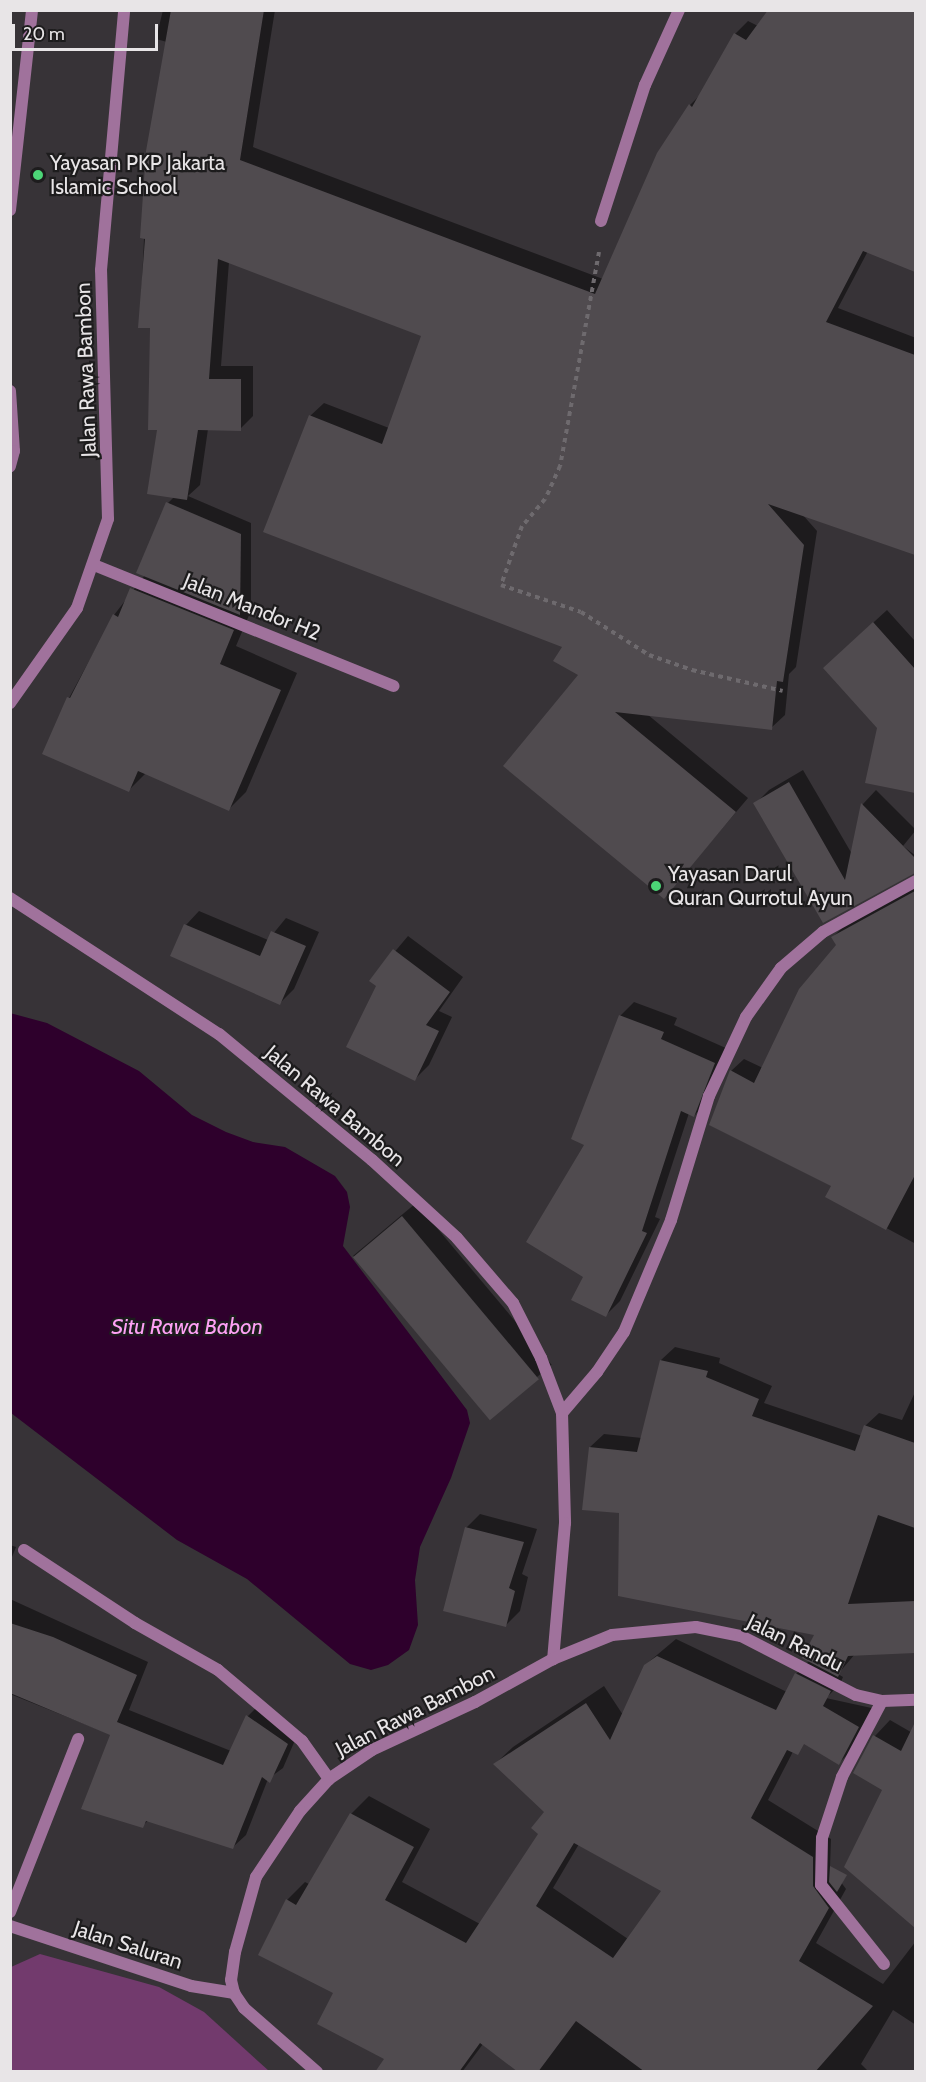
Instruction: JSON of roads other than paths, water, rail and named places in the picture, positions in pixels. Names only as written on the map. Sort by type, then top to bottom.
[{"type":"street","points":[[10,210],[32,10]]},
{"type":"street","name":"Jalan Rawa Bambon","points":[[10,703],[77,608],[94,566],[108,519],[101,270],[124,10]]},
{"type":"street","points":[[602,222],[645,85],[680,10]]},
{"type":"street","points":[[10,391],[14,451],[10,466]]},
{"type":"street","name":"Jalan Mandor H2","points":[[94,566],[394,686]]},
{"type":"street","points":[[562,1413],[597,1372],[624,1332],[671,1220],[709,1096],[746,1017],[781,968],[823,932],[915,881]]},
{"type":"street","name":"Jalan Rawa Bambon","points":[[10,898],[219,1034],[372,1160],[457,1238],[513,1303],[542,1358],[562,1413],[565,1523],[553,1659],[475,1702],[372,1750],[329,1779],[300,1811],[256,1877],[235,1952],[231,1980],[234,1993]]},
{"type":"street","points":[[24,1550],[135,1623],[218,1670],[302,1741],[329,1779]]},
{"type":"street","name":"Jalan Randu","points":[[553,1659],[612,1635],[696,1627],[741,1636],[856,1695],[882,1701],[915,1700]]},
{"type":"street","points":[[882,1701],[842,1778],[822,1838],[821,1885],[884,1964]]},
{"type":"street","points":[[10,1912],[78,1739]]},
{"type":"street","name":"Jalan Saluran","points":[[10,1926],[191,1986],[234,1993]]},
{"type":"street","points":[[234,1993],[244,2008],[317,2072]]},
{"type":"water","name":"Situ Rawa Babon","points":[[10,1013],[47,1023],[139,1071],[192,1115],[226,1132],[253,1142],[285,1147],[335,1176],[347,1192],[350,1207],[343,1246],[467,1410],[470,1423],[451,1478],[420,1547],[415,1580],[418,1625],[409,1650],[388,1665],[371,1670],[350,1664],[247,1579],[177,1540],[11,1413]]},
{"type":"place","name":"Yayasan PKP Jakarta Islamic School","points":[[38,175]]},
{"type":"place","name":"Yayasan Darul Quran Qurrotul Ayun","points":[[656,886]]}]
